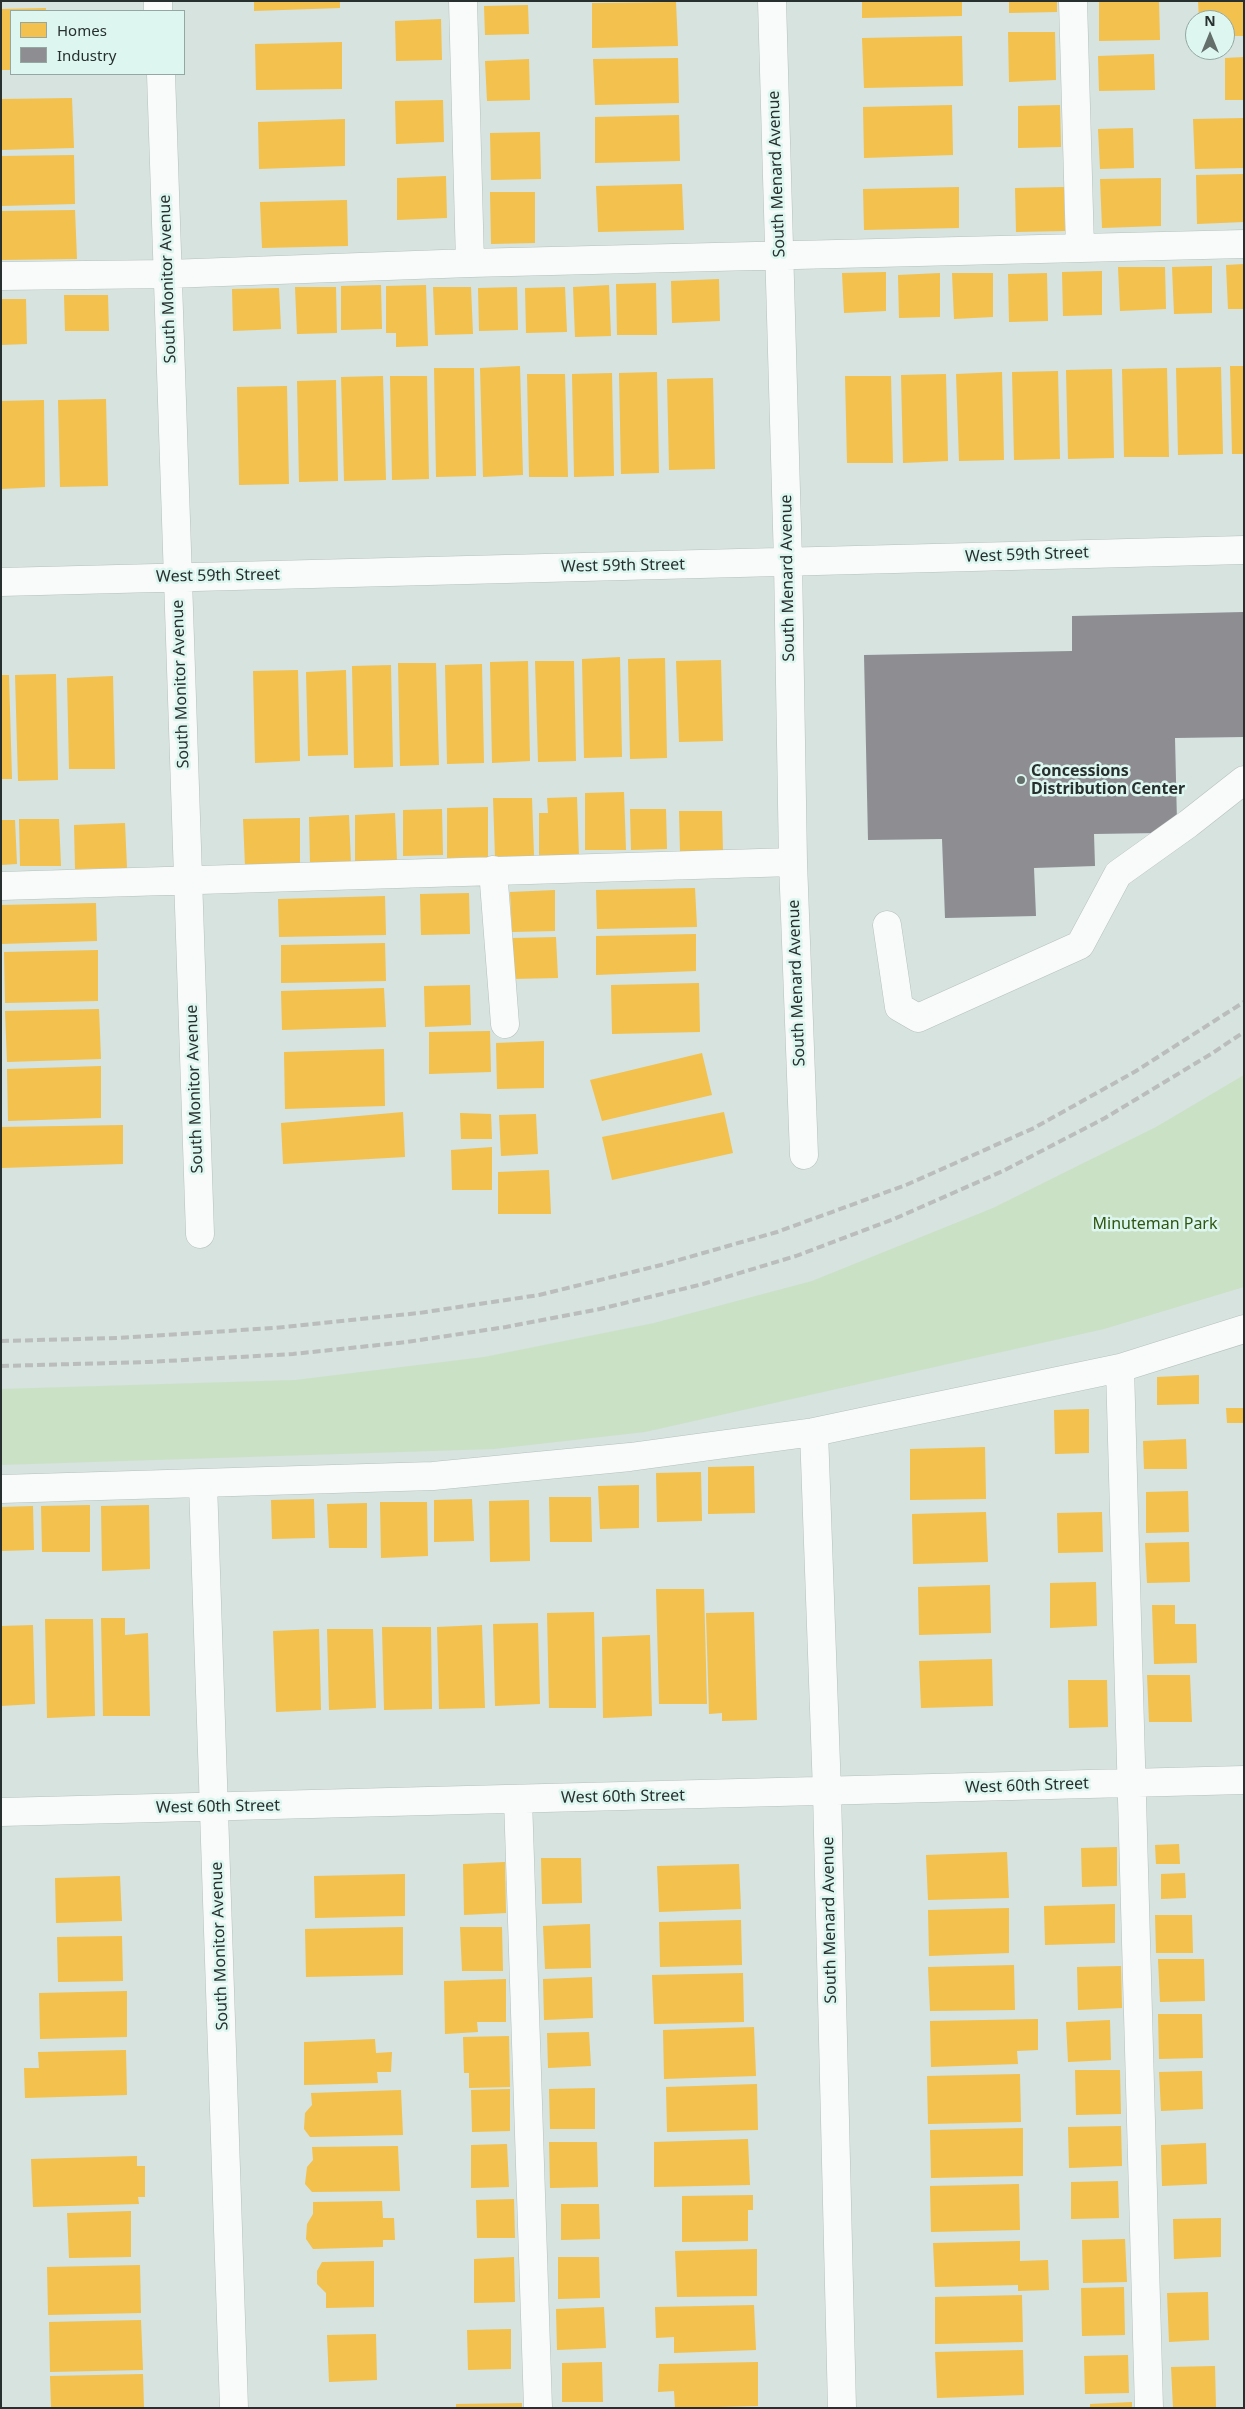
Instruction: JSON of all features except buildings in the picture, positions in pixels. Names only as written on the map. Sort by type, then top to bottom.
[{"type":"street","points":[[463,1],[470,263]]},
{"type":"street","name":"South Menard Avenue","points":[[772,1],[788,562],[793,862],[804,1156]]},
{"type":"street","points":[[1073,1],[1080,248]]},
{"type":"street","name":"South Monitor Avenue","points":[[161,75],[200,1234]]},
{"type":"street","points":[[1,276],[168,274],[470,263],[1244,244]]},
{"type":"street","name":"West 59th Street","points":[[1,582],[1244,550]]},
{"type":"street","points":[[887,925],[899,1007],[918,1018],[1080,945],[1118,874],[1188,824],[1244,780]]},
{"type":"street","points":[[1,886],[793,862]]},
{"type":"street","points":[[493,870],[506,1024]]},
{"type":"street","points":[[1,1488],[203,1484],[433,1476],[630,1457],[814,1432],[1120,1368],[1244,1329]]},
{"type":"street","points":[[1120,1368],[1130,1783],[1149,2408]]},
{"type":"street","name":"South Menard Avenue","points":[[814,1432],[827,1792],[842,2408]]},
{"type":"street","name":"South Monitor Avenue","points":[[203,1484],[234,2408]]},
{"type":"street","name":"West 60th Street","points":[[1,1812],[1244,1780]]},
{"type":"street","points":[[518,1799],[538,2408]]},
{"type":"green space","name":"Minuteman Park","points":[[1244,1075],[1244,1287],[1104,1329],[645,1432],[494,1449],[1,1465],[1,1389],[295,1380],[484,1357],[654,1323],[812,1281],[993,1208],[1156,1127]]},
{"type":"railway","points":[[1,1341],[117,1338],[274,1328],[419,1313],[539,1295],[661,1265],[777,1232],[906,1185],[1034,1128],[1136,1071],[1244,1002]]},
{"type":"railway","points":[[1,1366],[148,1362],[293,1354],[407,1342],[506,1327],[600,1309],[703,1284],[796,1256],[894,1219],[1003,1171],[1105,1118],[1244,1032]]},
{"type":"place","name":"Concessions Distribution Center","points":[[1021,780]]}]
